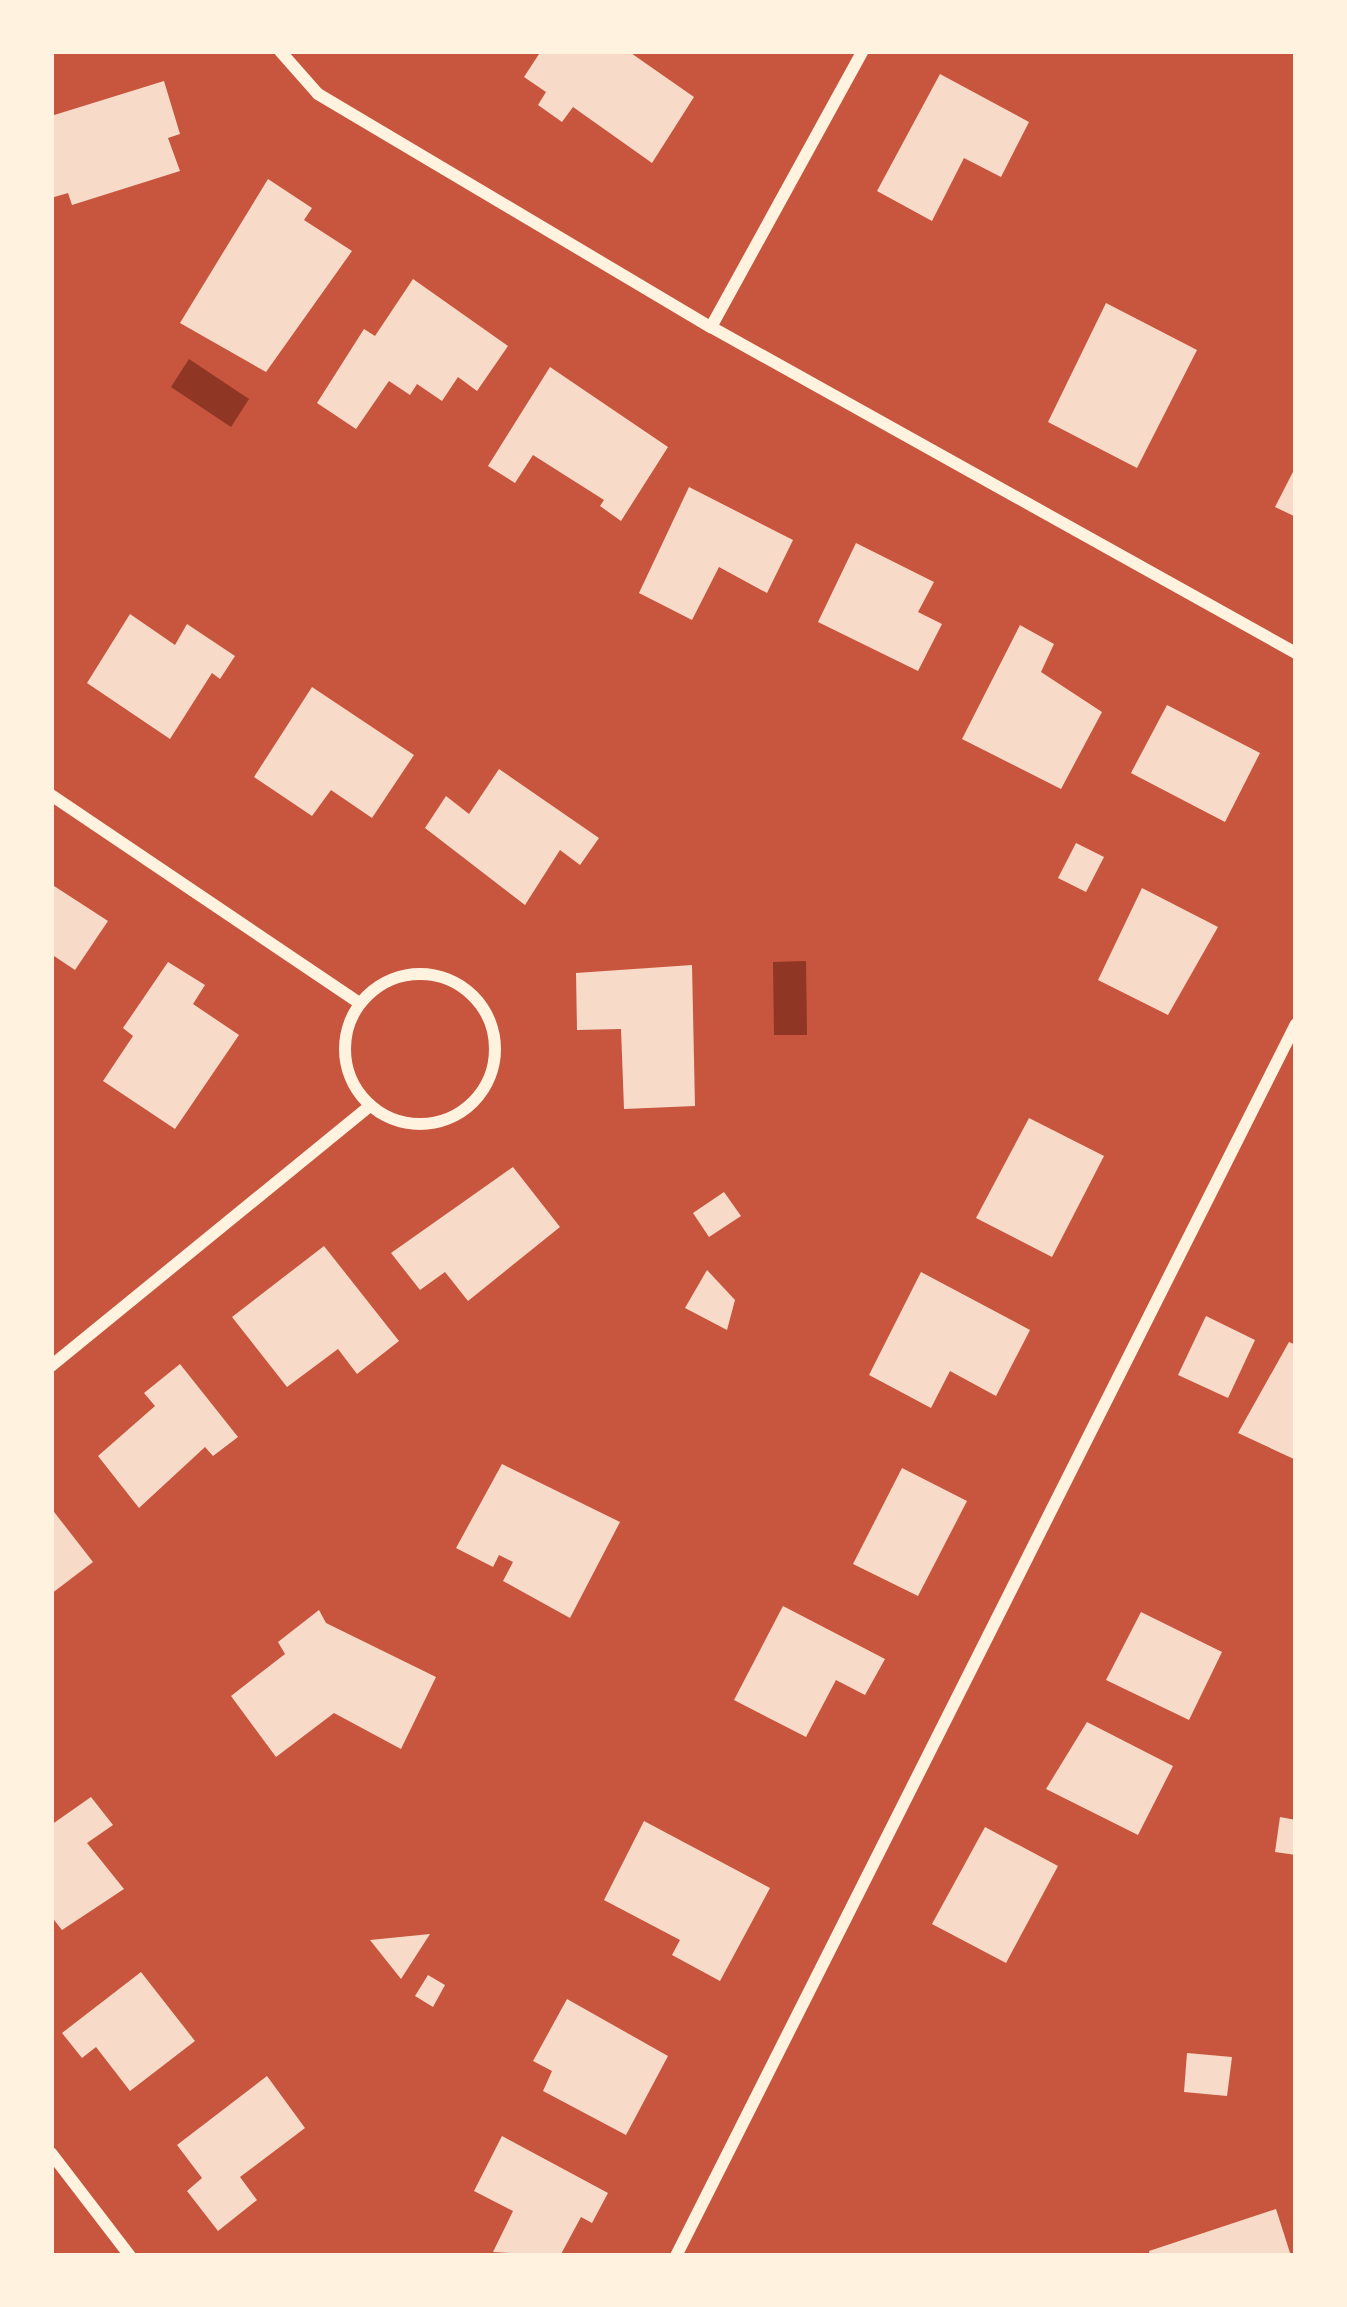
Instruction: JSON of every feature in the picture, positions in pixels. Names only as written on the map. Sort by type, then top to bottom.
[{"type":"street","points":[[280,51],[319,94],[711,327],[1296,653]]},
{"type":"street","points":[[711,327],[863,51]]},
{"type":"street","points":[[51,795],[358,1003]]},
{"type":"street","points":[[423,973],[458,982],[484,1007],[496,1042],[491,1078],[471,1108],[438,1124],[402,1124],[369,1107],[348,1076],[344,1038],[358,1003],[387,980],[423,973]]},
{"type":"street","points":[[676,2256],[1296,1024]]},
{"type":"street","points":[[51,1366],[369,1107]]},
{"type":"street","points":[[51,2153],[130,2256]]},
{"type":"shaded area","points":[[189,359],[249,399],[231,427],[171,387]]},
{"type":"shaded area","points":[[806,961],[807,1035],[774,1035],[773,962]]},
{"type":"building","points":[[541,51],[628,51],[694,97],[652,163],[573,107],[562,122],[538,105],[546,92],[524,77]]},
{"type":"building","points":[[940,74],[1029,122],[1001,177],[964,158],[932,221],[877,191]]},
{"type":"building","points":[[164,81],[180,134],[168,138],[180,171],[72,205],[68,193],[51,198],[51,116]]},
{"type":"building","points":[[268,179],[312,208],[304,220],[352,251],[266,372],[180,323]]},
{"type":"building","points":[[413,279],[508,346],[477,391],[458,377],[442,401],[417,384],[410,395],[389,381],[356,429],[317,403],[364,329],[375,336]]},
{"type":"building","points":[[1106,303],[1197,350],[1137,468],[1048,422]]},
{"type":"building","points":[[550,367],[668,447],[621,521],[600,506],[604,500],[533,455],[515,483],[488,466]]},
{"type":"building","points":[[1296,466],[1296,517],[1275,507]]},
{"type":"building","points":[[689,487],[793,540],[767,593],[719,567],[692,620],[639,593]]},
{"type":"building","points":[[856,543],[934,582],[918,612],[942,624],[918,671],[818,622]]},
{"type":"building","points":[[130,614],[175,645],[187,624],[235,656],[220,679],[212,673],[170,739],[87,683]]},
{"type":"building","points":[[1020,625],[1054,644],[1041,672],[1102,712],[1061,789],[962,739]]},
{"type":"building","points":[[312,687],[414,755],[372,818],[331,790],[312,816],[254,777]]},
{"type":"building","points":[[1167,705],[1260,753],[1225,822],[1131,773]]},
{"type":"building","points":[[499,769],[599,838],[580,865],[560,850],[525,905],[425,828],[446,796],[469,814]]},
{"type":"building","points":[[1076,843],[1104,857],[1086,892],[1058,878]]},
{"type":"building","points":[[51,884],[108,921],[75,970],[51,954]]},
{"type":"building","points":[[1142,888],[1218,927],[1168,1015],[1098,980]]},
{"type":"building","points":[[168,962],[205,985],[193,1004],[239,1035],[175,1129],[103,1081],[133,1036],[123,1028]]},
{"type":"building","points":[[692,965],[695,1106],[624,1109],[621,1029],[577,1030],[576,973]]},
{"type":"building","points":[[1029,1118],[1104,1156],[1052,1257],[976,1218]]},
{"type":"building","points":[[513,1167],[560,1227],[468,1301],[445,1272],[420,1290],[391,1253]]},
{"type":"building","points":[[724,1192],[741,1216],[709,1237],[693,1213]]},
{"type":"building","points":[[324,1246],[399,1341],[357,1374],[338,1349],[287,1387],[232,1317]]},
{"type":"building","points":[[707,1270],[735,1300],[727,1330],[685,1308]]},
{"type":"building","points":[[921,1272],[1030,1330],[996,1396],[950,1371],[931,1408],[869,1375]]},
{"type":"building","points":[[1206,1316],[1255,1340],[1228,1398],[1178,1375]]},
{"type":"building","points":[[1289,1342],[1296,1345],[1296,1460],[1238,1433]]},
{"type":"building","points":[[180,1364],[238,1437],[213,1456],[205,1447],[139,1508],[98,1456],[155,1406],[144,1393]]},
{"type":"building","points":[[502,1464],[620,1522],[570,1618],[503,1581],[513,1562],[499,1555],[493,1567],[456,1548]]},
{"type":"building","points":[[902,1468],[967,1501],[918,1596],[853,1564]]},
{"type":"building","points":[[51,1508],[93,1562],[51,1594]]},
{"type":"building","points":[[783,1606],[885,1659],[865,1695],[836,1680],[806,1737],[734,1700]]},
{"type":"building","points":[[319,1610],[326,1623],[436,1677],[401,1749],[334,1713],[276,1757],[231,1696],[285,1654],[278,1642]]},
{"type":"building","points":[[1141,1612],[1222,1652],[1189,1720],[1106,1680]]},
{"type":"building","points":[[1087,1722],[1173,1766],[1138,1835],[1046,1789]]},
{"type":"building","points":[[91,1797],[113,1825],[87,1843],[124,1889],[62,1930],[51,1916],[51,1825]]},
{"type":"building","points":[[1280,1817],[1296,1820],[1296,1855],[1275,1852]]},
{"type":"building","points":[[644,1821],[770,1888],[720,1981],[672,1955],[680,1940],[604,1900]]},
{"type":"building","points":[[985,1827],[1058,1866],[1006,1963],[932,1924]]},
{"type":"building","points":[[430,1934],[401,1979],[370,1940]]},
{"type":"building","points":[[141,1972],[195,2041],[130,2091],[96,2047],[82,2058],[62,2033]]},
{"type":"building","points":[[428,1975],[445,1985],[433,2007],[415,1996]]},
{"type":"building","points":[[567,1999],[668,2056],[626,2135],[543,2091],[552,2071],[533,2061]]},
{"type":"building","points":[[1187,2053],[1232,2057],[1227,2096],[1184,2092]]},
{"type":"building","points":[[267,2076],[305,2128],[240,2177],[257,2200],[218,2231],[187,2191],[202,2178],[177,2145]]},
{"type":"building","points":[[502,2136],[608,2193],[592,2223],[581,2217],[560,2256],[493,2252],[513,2211],[474,2191]]},
{"type":"building","points":[[1276,2209],[1291,2256],[1150,2256],[1149,2251]]}]
